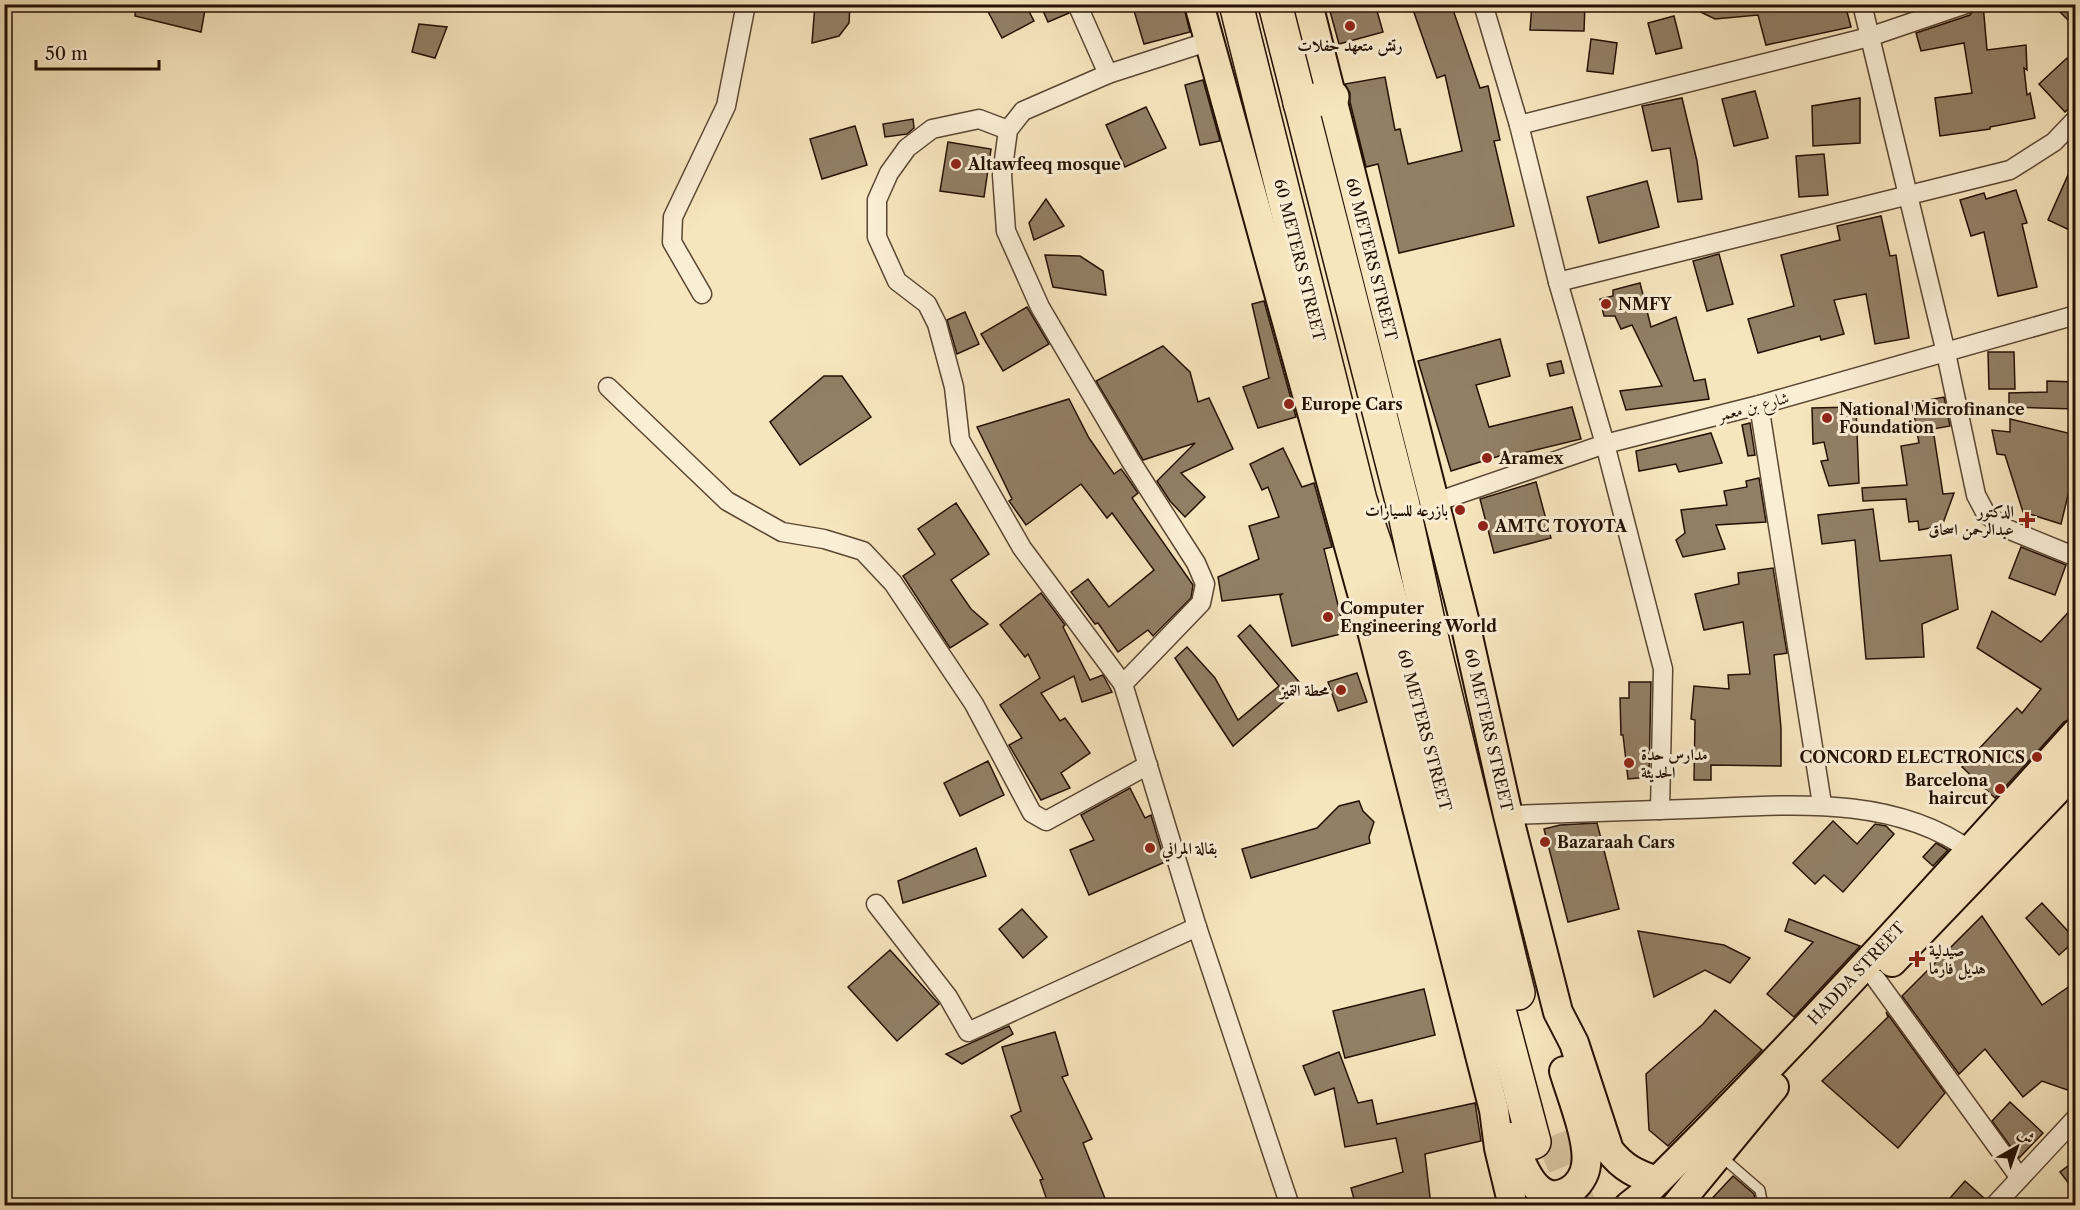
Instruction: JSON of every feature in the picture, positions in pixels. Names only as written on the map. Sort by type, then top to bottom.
[{"type":"highway","name":"60 METERS STREET","points":[[1236,4],[1360,500],[1376,547],[1543,1139],[1402,501],[1275,4]]},
{"type":"highway","points":[[1300,103],[1332,97]]},
{"type":"highway","points":[[1360,500],[1367,611]]},
{"type":"main road","name":"60 METERS STREET","points":[[1199,4],[1207,42],[1367,611],[1494,1110],[1499,1148],[1513,1206]]},
{"type":"main road","name":"60 METERS STREET","points":[[1308,4],[1465,624],[1508,815],[1558,1012],[1574,1043],[1609,1150],[1620,1164],[1634,1173],[1657,1181]]},
{"type":"main road","name":"HADDA STREET","points":[[1629,1206],[1657,1181],[1971,851],[2076,733]]},
{"type":"main road","name":"HADDA STREET","points":[[1676,1206],[1758,1105],[1875,979],[1986,867],[2076,770]]},
{"type":"main road","points":[[1494,1110],[1511,1137],[1530,1180],[1539,1190],[1561,1194],[1579,1183],[1587,1163],[1586,1148],[1558,1050],[1558,1012]]},
{"type":"street","points":[[702,294],[672,242],[673,217],[726,106],[746,4]]},
{"type":"street","points":[[1077,4],[1108,74]]},
{"type":"street","points":[[1484,4],[1519,125],[1558,282],[1605,444],[1663,669],[1660,810]]},
{"type":"street","points":[[1862,4],[1946,353],[1976,495],[1986,514],[2005,528],[2076,556]]},
{"type":"street","points":[[1519,125],[1869,37],[1966,4]]},
{"type":"street","points":[[1124,684],[1201,603],[1205,584],[1196,563],[1130,460],[1040,307],[1006,231],[1002,175],[1008,129],[1023,111],[1108,74],[1207,42]]},
{"type":"street","points":[[1008,129],[979,119],[932,129],[907,148],[889,173],[877,200],[877,237],[897,280],[927,304],[937,324],[954,387],[960,440],[1022,548],[1124,684],[1197,927],[1290,1206]]},
{"type":"street","points":[[1558,282],[2010,170],[2054,142],[2076,119]]},
{"type":"street","name":"شارع بن معمر","points":[[1433,503],[1605,444],[1759,405],[2076,315]]},
{"type":"street","points":[[608,387],[727,501],[782,532],[824,539],[863,551],[892,583],[974,704],[1032,813],[1039,818],[1046,821],[1148,765]]},
{"type":"street","points":[[1759,405],[1822,804]]},
{"type":"street","points":[[1508,815],[1822,804],[1889,815],[1950,836],[1971,851]]},
{"type":"street","points":[[876,904],[948,997],[968,1032],[1197,927]]},
{"type":"street","points":[[1875,979],[2020,1179]]},
{"type":"street","points":[[1994,1206],[2076,1118]]},
{"type":"lane","points":[[1718,1154],[1760,1190],[1762,1206]]},
{"type":"building","points":[[206,4],[201,32],[135,16],[136,5]]},
{"type":"building","points":[[815,4],[850,4],[849,23],[839,36],[812,43]]},
{"type":"building","points":[[984,4],[1025,4],[1034,21],[1002,38]]},
{"type":"building","points":[[1040,4],[1066,4],[1069,13],[1048,22]]},
{"type":"building","points":[[1132,4],[1183,4],[1190,32],[1144,44]]},
{"type":"building","points":[[1328,4],[1375,4],[1383,32],[1339,44]]},
{"type":"building","points":[[1411,4],[1451,4],[1480,88],[1488,86],[1500,140],[1494,141],[1514,226],[1399,253],[1378,164],[1366,167],[1350,102],[1350,93],[1345,84],[1385,77],[1395,130],[1400,129],[1408,164],[1462,151],[1445,75],[1437,78]]},
{"type":"building","points":[[1532,4],[1585,4],[1584,31],[1530,30]]},
{"type":"building","points":[[1684,4],[1845,4],[1851,27],[1766,45],[1758,15],[1715,19]]},
{"type":"building","points":[[1983,4],[1987,50],[2026,45],[2027,70],[2024,68],[2027,95],[2030,93],[2035,118],[1990,127],[1990,129],[1940,136],[1935,98],[1972,93],[1964,43],[1921,51],[1916,33],[1970,15],[1977,5]]},
{"type":"building","points":[[2052,4],[2076,4],[2076,12],[2068,20]]},
{"type":"building","points":[[1674,16],[1682,48],[1656,54],[1648,23]]},
{"type":"building","points":[[419,24],[447,27],[435,58],[412,52]]},
{"type":"building","points":[[1591,39],[1617,43],[1613,74],[1587,71]]},
{"type":"building","points":[[2067,58],[2076,68],[2076,102],[2065,112],[2039,84]]},
{"type":"building","points":[[1203,80],[1220,141],[1200,145],[1185,85]]},
{"type":"building","points":[[1755,91],[1768,138],[1734,146],[1722,99]]},
{"type":"building","points":[[1682,98],[1697,161],[1702,199],[1678,202],[1670,148],[1652,151],[1642,106]]},
{"type":"building","points":[[1860,98],[1860,143],[1813,146],[1812,106]]},
{"type":"building","points":[[1146,107],[1166,148],[1125,167],[1106,125]]},
{"type":"building","points":[[913,119],[914,128],[907,134],[885,137],[883,124]]},
{"type":"building","points":[[855,126],[867,165],[822,179],[810,139]]},
{"type":"building","points":[[948,142],[991,149],[984,197],[940,191]]},
{"type":"building","points":[[1824,154],[1828,195],[1799,197],[1796,156]]},
{"type":"building","points":[[2076,157],[2076,233],[2048,220]]},
{"type":"building","points":[[1647,181],[1659,227],[1599,243],[1587,197]]},
{"type":"building","points":[[2016,190],[2027,223],[2022,224],[2037,287],[1998,296],[1984,232],[1971,236],[1960,200],[1984,193],[1986,199]]},
{"type":"building","points":[[1046,199],[1064,226],[1034,240],[1029,223]]},
{"type":"building","points":[[1881,216],[1890,256],[1896,255],[1909,338],[1875,344],[1866,294],[1834,300],[1844,334],[1821,340],[1820,336],[1758,353],[1748,319],[1794,306],[1781,255],[1840,240],[1837,226]]},
{"type":"building","points":[[1719,254],[1733,304],[1707,311],[1693,261]]},
{"type":"building","points":[[1045,255],[1080,256],[1103,271],[1106,295],[1053,287]]},
{"type":"building","points":[[1640,283],[1651,327],[1676,317],[1694,381],[1705,379],[1709,399],[1626,410],[1620,391],[1662,386],[1632,325],[1621,329],[1615,316],[1604,316],[1600,299],[1613,296],[1613,290]]},
{"type":"building","points":[[1264,301],[1296,417],[1258,428],[1243,387],[1269,378],[1252,304]]},
{"type":"building","points":[[1027,307],[1049,344],[1003,371],[981,334]]},
{"type":"building","points":[[965,312],[979,344],[957,354],[947,320]]},
{"type":"building","points":[[1500,339],[1510,376],[1476,385],[1489,427],[1572,407],[1581,439],[1510,456],[1509,453],[1451,471],[1418,361]]},
{"type":"building","points":[[1163,346],[1190,372],[1198,402],[1209,398],[1233,449],[1181,473],[1205,497],[1185,517],[1170,501],[1157,481],[1195,443],[1143,460],[1096,381]]},
{"type":"building","points":[[1988,352],[2014,352],[2015,389],[1989,389]]},
{"type":"building","points":[[1561,361],[1564,373],[1550,376],[1547,364]]},
{"type":"building","points":[[824,376],[842,376],[871,417],[800,465],[770,422]]},
{"type":"building","points":[[2047,381],[2076,382],[2075,409],[2009,407],[2009,393],[2047,392]]},
{"type":"building","points":[[1944,397],[1950,426],[1933,429],[1943,494],[1954,493],[1942,526],[1919,530],[1918,521],[1909,522],[1906,499],[1863,501],[1862,488],[1907,485],[1901,446],[1919,443],[1912,403]]},
{"type":"building","points":[[1069,399],[1089,438],[1114,474],[1121,469],[1138,493],[1132,498],[1193,585],[1191,598],[1153,636],[1148,630],[1118,652],[1098,623],[1095,624],[1071,592],[1088,579],[1109,607],[1154,570],[1112,513],[1107,518],[1081,484],[1026,525],[1009,501],[1012,499],[977,427]]},
{"type":"building","points":[[1856,407],[1859,483],[1829,486],[1821,461],[1828,460],[1824,442],[1813,444],[1812,408]]},
{"type":"building","points":[[2010,419],[2076,435],[2076,462],[2061,524],[2023,512],[2005,455],[1997,454],[1992,430],[2010,432]]},
{"type":"building","points":[[1750,423],[1755,455],[1748,456],[1742,425]]},
{"type":"building","points":[[1711,433],[1722,463],[1679,472],[1676,464],[1639,471],[1636,451]]},
{"type":"building","points":[[1283,448],[1302,487],[1314,483],[1332,547],[1324,549],[1345,633],[1292,646],[1280,596],[1282,594],[1222,601],[1218,577],[1259,559],[1249,526],[1279,517],[1268,487],[1262,490],[1250,464]]},
{"type":"building","points":[[1759,478],[1766,522],[1716,525],[1725,549],[1683,557],[1676,540],[1685,533],[1681,510],[1727,505],[1724,491],[1747,487],[1746,481]]},
{"type":"building","points":[[1536,482],[1551,538],[1494,553],[1480,499]]},
{"type":"building","points":[[956,503],[989,554],[951,580],[971,609],[988,624],[950,648],[903,576],[935,554],[918,529]]},
{"type":"building","points":[[1873,509],[1880,561],[1951,555],[1958,609],[1922,624],[1924,657],[1866,659],[1855,540],[1822,544],[1818,515]]},
{"type":"building","points":[[2021,547],[2066,565],[2055,595],[2009,578]]},
{"type":"building","points":[[1773,568],[1787,653],[1774,655],[1781,728],[1781,766],[1711,765],[1711,780],[1694,780],[1695,720],[1691,719],[1694,686],[1729,689],[1728,675],[1750,674],[1743,622],[1704,630],[1695,594],[1739,584],[1738,573]]},
{"type":"building","points":[[1041,593],[1065,625],[1063,627],[1090,680],[1103,675],[1112,692],[1082,702],[1074,676],[1041,693],[1060,721],[1065,718],[1090,753],[1061,773],[1070,788],[1041,800],[1009,745],[1022,738],[1000,705],[1040,678],[1028,654],[1025,657],[1000,625]]},
{"type":"building","points":[[2076,604],[2076,717],[2064,722],[1995,798],[1962,767],[2017,708],[2022,713],[2041,689],[1977,648],[1992,611],[2041,642]]},
{"type":"building","points":[[1250,625],[1300,683],[1300,688],[1233,746],[1175,658],[1187,647],[1215,678],[1238,720],[1279,686],[1238,636]]},
{"type":"building","points":[[1357,673],[1367,702],[1338,711],[1328,682]]},
{"type":"building","points":[[1629,682],[1651,682],[1649,777],[1628,779],[1623,735],[1621,735],[1620,698],[1629,698]]},
{"type":"building","points":[[988,761],[1004,795],[960,816],[944,783]]},
{"type":"building","points":[[1130,788],[1145,818],[1151,815],[1165,862],[1089,895],[1070,850],[1094,840],[1081,815]]},
{"type":"building","points":[[1359,801],[1363,811],[1374,822],[1369,837],[1370,843],[1251,878],[1242,849],[1317,828],[1339,806]]},
{"type":"building","points":[[1833,821],[1857,844],[1875,824],[1886,826],[1894,834],[1843,892],[1824,875],[1815,884],[1793,863]]},
{"type":"building","points":[[1597,823],[1619,909],[1568,922],[1544,829],[1560,825]]},
{"type":"building","points":[[1936,843],[1948,850],[1933,866],[1923,857]]},
{"type":"building","points":[[976,848],[986,876],[903,903],[898,881]]},
{"type":"building","points":[[2042,903],[2076,940],[2059,955],[2026,918]]},
{"type":"building","points":[[1022,909],[1047,937],[1023,958],[999,929]]},
{"type":"building","points":[[1982,916],[2042,1005],[2076,982],[2076,1093],[2042,1081],[2023,1097],[1985,1049],[1959,1074],[1902,996]]},
{"type":"building","points":[[1789,919],[1860,946],[1794,1017],[1767,994],[1813,942],[1785,931]]},
{"type":"building","points":[[1638,931],[1724,945],[1750,958],[1730,983],[1705,970],[1654,997]]},
{"type":"building","points":[[890,950],[939,1004],[897,1041],[848,987]]},
{"type":"building","points":[[1424,989],[1435,1035],[1345,1058],[1333,1011]]},
{"type":"building","points":[[1715,1010],[1762,1050],[1668,1146],[1649,1130],[1646,1074],[1703,1024]]},
{"type":"building","points":[[1886,1012],[1945,1093],[1898,1148],[1822,1081],[1888,1017]]},
{"type":"building","points":[[1009,1026],[1013,1034],[962,1064],[946,1054]]},
{"type":"building","points":[[1055,1032],[1068,1075],[1062,1077],[1092,1139],[1083,1143],[1108,1206],[1049,1206],[1040,1180],[1043,1179],[1011,1116],[1021,1111],[1002,1047]]},
{"type":"building","points":[[1339,1052],[1358,1103],[1372,1100],[1377,1124],[1475,1103],[1481,1141],[1425,1154],[1431,1206],[1356,1206],[1351,1188],[1403,1172],[1396,1138],[1345,1147],[1334,1088],[1315,1095],[1303,1066]]},
{"type":"building","points":[[2010,1102],[2043,1133],[2019,1158],[1992,1121]]},
{"type":"building","points":[[2076,1160],[2076,1193],[2060,1172]]},
{"type":"building","points":[[1733,1176],[1754,1194],[1756,1206],[1705,1206]]},
{"type":"building","points":[[1965,1181],[1985,1199],[1983,1206],[1943,1206]]},
{"type":"tunnel","points":[[1552,1136],[1580,1206]]},
{"type":"place","name":"رتش متعهد حفلات","points":[[1350,26]]},
{"type":"place","name":"Altawfeeq mosque","points":[[956,164]]},
{"type":"place","name":"NMFY","points":[[1606,304]]},
{"type":"place","name":"Europe Cars","points":[[1289,404]]},
{"type":"place","name":"National Microfinance Foundation","points":[[1827,418]]},
{"type":"place","name":"Aramex","points":[[1487,458]]},
{"type":"place","name":"بازرعه للسيارات","points":[[1460,510]]},
{"type":"place","name":"الدكتور عبدالرحمن اسحاق","points":[[2027,520]]},
{"type":"place","name":"AMTC TOYOTA","points":[[1483,526]]},
{"type":"place","name":"Computer Engineering World","points":[[1328,617]]},
{"type":"place","name":"محطة التميز","points":[[1341,690]]},
{"type":"place","name":"CONCORD ELECTRONICS","points":[[2037,757]]},
{"type":"place","name":"مدارس حدة الحديثة","points":[[1629,763]]},
{"type":"place","name":"Barcelona haircut","points":[[2000,789]]},
{"type":"place","name":"Bazaraah Cars","points":[[1545,842]]},
{"type":"place","name":"بقالة المراني","points":[[1150,848]]},
{"type":"place","name":"صيدلية هديل فارما","points":[[1917,959]]}]
